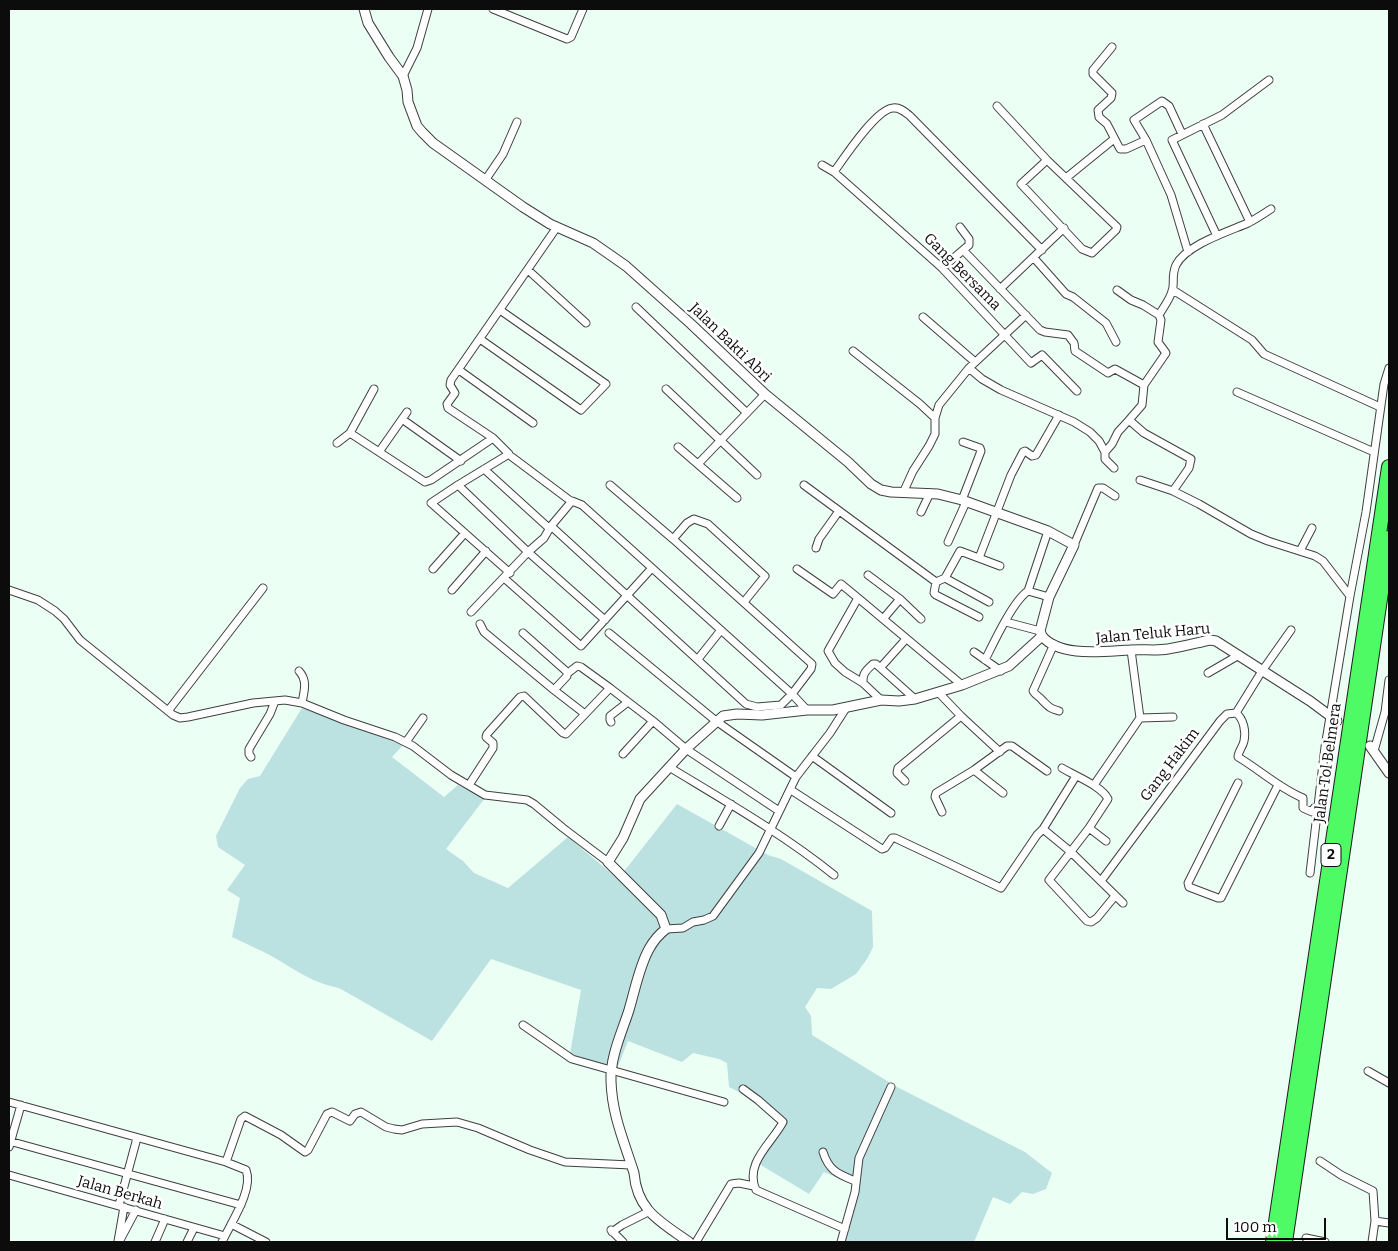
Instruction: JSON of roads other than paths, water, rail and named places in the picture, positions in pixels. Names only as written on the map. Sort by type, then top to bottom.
[{"type":"highway","name":"Jalan Tol Belmera","points":[[1273,1242],[1389,467]]},
{"type":"highway","name":"Jalan Tol Belmera","points":[[1285,1242],[1389,538]]},
{"type":"street","name":"Jalan Bakti Abri","points":[[364,9],[368,23],[403,76],[412,116],[422,132],[433,143],[523,207],[557,227],[594,243],[626,266],[692,324],[764,394],[848,462],[871,484],[881,490],[903,493],[930,493],[964,501],[1048,531],[1074,545]]},
{"type":"street","points":[[403,76],[417,48],[428,9]]},
{"type":"street","points":[[493,9],[567,39],[571,37],[583,9]]},
{"type":"street","points":[[1112,47],[1093,70],[1093,74],[1112,93],[1111,98],[1098,110],[1098,113],[1107,124],[1120,149],[1123,150],[1146,140]]},
{"type":"street","points":[[1217,236],[1172,140],[1222,115],[1269,80]]},
{"type":"street","points":[[1182,134],[1168,106],[1164,102],[1160,101],[1134,120],[1146,140],[1171,194],[1188,252]]},
{"type":"street","points":[[996,106],[1047,160],[1117,226],[1116,230],[1092,253],[1085,251],[1021,184],[1047,160]]},
{"type":"street","points":[[834,172],[850,148],[881,114],[890,108],[901,109],[1042,250]]},
{"type":"street","points":[[486,179],[503,154],[517,122]]},
{"type":"street","points":[[1203,124],[1250,222]]},
{"type":"street","points":[[1066,178],[1114,140]]},
{"type":"street","name":"Gang Bersama","points":[[822,165],[834,172],[942,268],[1030,363],[1042,355],[1076,391]]},
{"type":"street","points":[[1159,315],[1173,290],[1172,276],[1181,257],[1217,236],[1250,222],[1271,209]]},
{"type":"street","points":[[510,573],[431,503],[509,454],[493,438],[448,408],[447,404],[455,393],[450,385],[458,370],[557,227]]},
{"type":"street","points":[[942,268],[970,242],[960,227]]},
{"type":"street","points":[[1000,289],[1064,228]]},
{"type":"street","points":[[963,250],[1042,331],[1068,335],[1074,343],[1075,351],[1108,372],[1115,369],[1144,385]]},
{"type":"street","points":[[1034,258],[1066,294],[1073,297],[1106,323],[1116,342]]},
{"type":"street","points":[[528,270],[586,323]]},
{"type":"street","points":[[1105,452],[1112,444],[1118,432],[1142,405],[1144,385],[1166,353],[1158,342],[1161,320],[1159,315],[1117,290]]},
{"type":"street","points":[[1173,290],[1252,340],[1264,354],[1380,406]]},
{"type":"street","points":[[636,308],[747,413]]},
{"type":"street","points":[[480,339],[582,410],[606,384],[500,310]]},
{"type":"street","points":[[903,493],[913,471],[935,434],[935,418],[939,405],[968,368],[1026,316]]},
{"type":"street","points":[[923,317],[975,362]]},
{"type":"street","points":[[853,351],[935,418]]},
{"type":"street","points":[[968,368],[1001,390],[1074,422],[1090,432],[1099,441],[1105,452],[1105,459],[1114,468]]},
{"type":"street","points":[[1310,873],[1350,596],[1366,512],[1380,406],[1389,368]]},
{"type":"street","points":[[458,370],[533,422]]},
{"type":"street","points":[[338,443],[350,433],[374,389]]},
{"type":"street","points":[[666,389],[757,475]]},
{"type":"street","points":[[1237,392],[1374,452]]},
{"type":"street","points":[[698,464],[764,394]]},
{"type":"street","points":[[379,452],[407,412]]},
{"type":"street","points":[[979,558],[1011,475],[1023,452],[1025,451],[1032,456],[1036,455],[1059,415]]},
{"type":"street","points":[[402,419],[461,461]]},
{"type":"street","points":[[1130,420],[1144,433],[1191,459],[1189,468],[1173,491]]},
{"type":"street","points":[[350,433],[425,482],[461,461],[493,438]]},
{"type":"street","points":[[948,542],[981,451],[980,448],[963,442]]},
{"type":"street","points":[[678,447],[737,498]]},
{"type":"street","points":[[512,457],[572,502],[582,505],[792,694],[807,710]]},
{"type":"street","points":[[484,469],[628,595],[750,706],[757,708],[778,706],[792,694],[811,669],[812,664],[610,485]]},
{"type":"street","points":[[1140,480],[1173,491],[1251,534],[1314,556],[1323,561],[1350,596]]},
{"type":"street","points":[[458,485],[528,552],[605,620]]},
{"type":"street","points":[[804,485],[936,582]]},
{"type":"street","points":[[608,862],[622,838],[640,798],[686,749],[716,722],[730,714],[762,715],[846,708],[861,703],[881,700],[898,701],[914,699],[962,685],[1000,671],[1017,661],[1041,633],[1049,598],[1098,488],[1103,488],[1115,496]]},
{"type":"street","points":[[921,512],[930,493]]},
{"type":"street","points":[[471,612],[528,552],[544,538],[572,502]]},
{"type":"street","points":[[816,548],[839,511]]},
{"type":"street","points":[[673,539],[687,523],[694,519],[708,524],[765,576],[744,602]]},
{"type":"street","points":[[1300,550],[1312,528]]},
{"type":"street","points":[[984,660],[1022,595],[1028,591],[1048,531]]},
{"type":"street","points":[[433,569],[465,533]]},
{"type":"street","points":[[936,582],[945,578],[958,552],[962,551],[1000,566]]},
{"type":"street","points":[[452,590],[486,552]]},
{"type":"street","points":[[504,578],[581,646],[651,569]]},
{"type":"street","points":[[797,569],[833,594],[841,584],[962,685]]},
{"type":"street","points":[[868,575],[900,599],[921,619]]},
{"type":"street","points":[[945,578],[990,602]]},
{"type":"street","points":[[936,582],[934,593],[936,595],[978,617]]},
{"type":"street","points":[[168,711],[263,588]]},
{"type":"street","points":[[9,590],[38,600],[55,612],[64,619],[80,640],[177,717],[188,717],[284,700],[302,703],[406,742],[451,775],[488,796],[527,800],[608,862],[661,915],[666,928]]},
{"type":"street","points":[[1028,591],[1049,598]]},
{"type":"street","points":[[858,598],[828,651],[835,663],[845,672],[863,682],[881,700]]},
{"type":"street","points":[[883,619],[900,599]]},
{"type":"street","points":[[1006,622],[1041,633]]},
{"type":"street","points":[[480,624],[484,632],[585,714]]},
{"type":"street","points":[[698,659],[721,630]]},
{"type":"street","name":"Gang Hakim","points":[[1100,880],[1220,721],[1227,714],[1236,713],[1262,670],[1291,630]]},
{"type":"street","points":[[523,633],[568,673]]},
{"type":"street","points":[[608,633],[716,722],[796,777]]},
{"type":"street","name":"Jalan Teluk Haru","points":[[1041,633],[1046,640],[1054,644],[1084,652],[1166,650],[1210,640],[1221,643],[1333,719]]},
{"type":"street","points":[[882,668],[906,639]]},
{"type":"street","points":[[1054,644],[1033,691],[1048,707],[1059,711]]},
{"type":"street","points":[[1094,786],[1140,718],[1131,650]]},
{"type":"street","points":[[974,652],[1000,671]]},
{"type":"street","points":[[1208,673],[1239,655]]},
{"type":"street","points":[[863,682],[864,674],[873,664],[878,664],[914,699]]},
{"type":"street","points":[[554,690],[568,673],[578,666],[581,667],[653,721],[686,749],[780,811]]},
{"type":"street","points":[[299,671],[305,682],[302,703]]},
{"type":"street","points":[[1389,680],[1384,712],[1372,748],[1389,773]]},
{"type":"street","points":[[469,784],[493,748],[493,743],[486,737],[487,734],[520,697],[524,696],[566,734],[610,688]]},
{"type":"street","points":[[938,692],[1000,752]]},
{"type":"street","points":[[251,757],[249,749],[275,702]]},
{"type":"street","points":[[612,722],[610,716],[628,702]]},
{"type":"street","points":[[688,1242],[648,1212],[640,1196],[616,1122],[611,1080],[612,1070],[645,959],[656,936],[666,928],[682,928],[693,922],[713,916],[754,860],[771,830],[796,777],[830,733],[846,708]]},
{"type":"street","points":[[1236,713],[1242,719],[1244,727],[1244,741],[1237,754],[1238,757],[1278,785],[1302,798],[1303,808],[1312,812],[1314,808],[1318,808]]},
{"type":"street","points":[[905,780],[897,772],[898,768],[961,716]]},
{"type":"street","points":[[1140,718],[1173,717]]},
{"type":"street","points":[[406,742],[423,718]]},
{"type":"street","points":[[623,754],[653,721]]},
{"type":"street","points":[[942,812],[935,795],[1007,746],[1012,746],[1047,771]]},
{"type":"street","points":[[812,756],[891,813]]},
{"type":"street","points":[[669,767],[771,830],[834,875]]},
{"type":"street","points":[[1062,768],[1094,786],[1107,796],[1108,799],[1089,828],[1049,880],[1087,921],[1094,921],[1115,896]]},
{"type":"street","points":[[974,770],[1003,793]]},
{"type":"street","points":[[791,790],[882,849],[886,848],[892,838],[895,838],[1000,888],[1043,829],[1076,776]]},
{"type":"street","points":[[1238,783],[1188,883],[1189,887],[1218,898],[1221,898],[1278,785]]},
{"type":"street","points":[[719,826],[731,804]]},
{"type":"street","points":[[1089,828],[1106,841]]},
{"type":"street","points":[[1043,829],[1071,852],[1123,903]]},
{"type":"street","points":[[523,1025],[572,1059],[724,1102]]},
{"type":"street","points":[[1368,1071],[1389,1083]]},
{"type":"street","points":[[841,1242],[855,1192],[859,1158],[891,1087]]},
{"type":"street","points":[[743,1089],[783,1122],[756,1161],[753,1174],[756,1190],[845,1229]]},
{"type":"street","points":[[9,1102],[226,1162],[246,1170],[248,1178],[240,1205],[223,1239]]},
{"type":"street","points":[[21,1105],[9,1143],[240,1205]]},
{"type":"street","points":[[226,1162],[241,1120],[246,1116],[281,1135],[305,1152],[308,1150],[327,1114],[332,1112],[350,1121],[355,1114],[361,1112],[386,1127],[402,1130],[422,1124],[457,1122],[478,1128],[530,1150],[565,1162],[631,1165]]},
{"type":"street","points":[[118,1242],[121,1206],[137,1138]]},
{"type":"street","points":[[823,1152],[827,1163],[833,1170],[855,1181]]},
{"type":"street","points":[[1320,1161],[1341,1175],[1374,1191],[1375,1221],[1372,1242]]},
{"type":"street","name":"Jalan Berkah","points":[[9,1175],[136,1210],[223,1239]]},
{"type":"street","points":[[696,1242],[730,1184],[739,1183],[754,1186]]},
{"type":"street","points":[[118,1242],[136,1210]]},
{"type":"street","points":[[623,1242],[611,1231],[648,1212]]},
{"type":"street","points":[[155,1242],[165,1219]]},
{"type":"street","points":[[1375,1221],[1389,1223]]},
{"type":"street","points":[[231,1224],[266,1242]]},
{"type":"street","points":[[187,1242],[194,1228]]},
{"type":"street","points":[[1306,1238],[1325,1242]]}]
